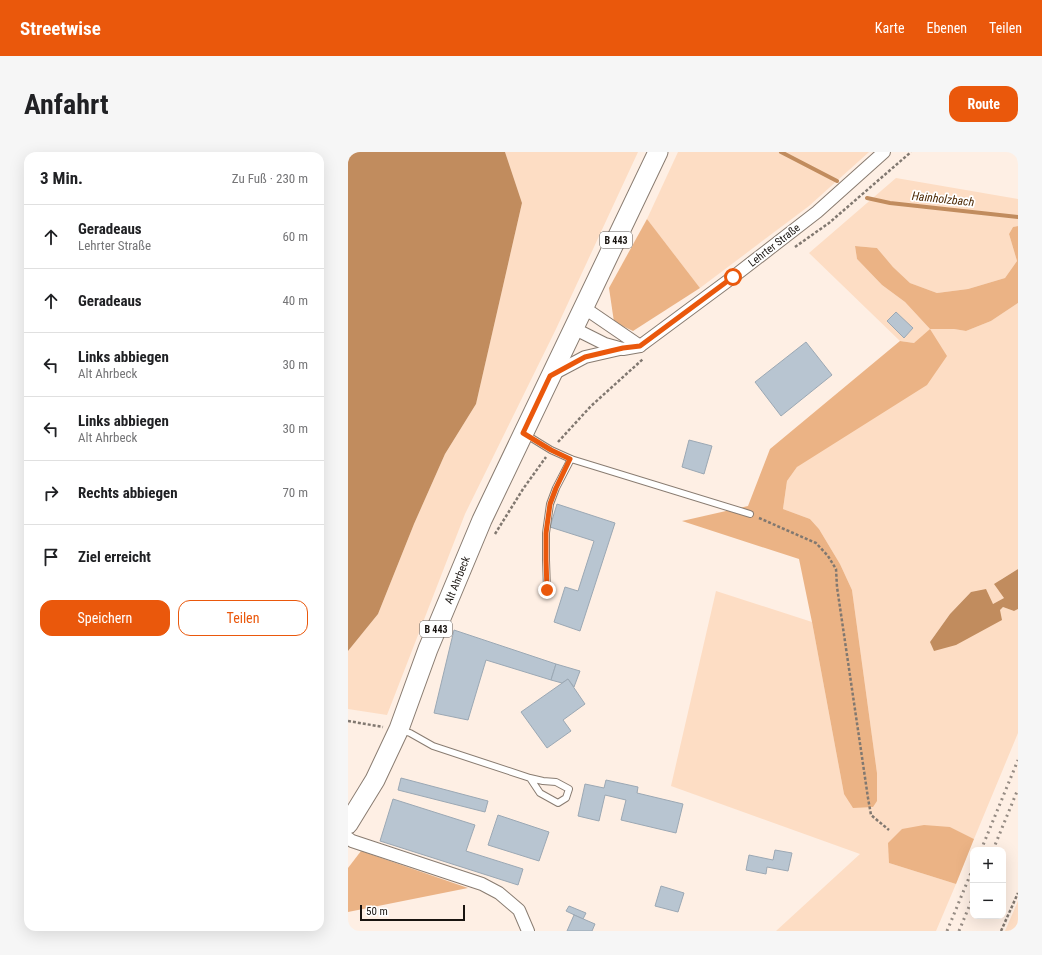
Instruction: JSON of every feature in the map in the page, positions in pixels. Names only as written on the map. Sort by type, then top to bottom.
[{"type":"main road","name":"B 443","points":[[573,328],[658,152]]},
{"type":"main road","name":"Alt Ahrbeck","points":[[348,824],[375,780],[398,729],[428,649],[482,520],[573,328]]},
{"type":"street","name":"Lehrter Straße","points":[[573,328],[605,344],[642,352],[733,277],[817,212],[884,152]]},
{"type":"street","points":[[583,307],[642,352]]},
{"type":"street","points":[[550,376],[585,357],[623,348]]},
{"type":"street","points":[[348,838],[352,841],[482,884],[499,893],[519,910],[528,931]]},
{"type":"lane","points":[[523,433],[551,450],[570,459],[750,514]]},
{"type":"lane","points":[[547,590],[546,533],[550,504],[570,459]]},
{"type":"lane","points":[[398,729],[410,733],[433,746],[530,778],[556,782],[569,789],[566,798],[558,803],[540,793],[530,778]]},
{"type":"path","points":[[492,539],[523,489],[551,450],[642,352]]},
{"type":"path","points":[[750,514],[816,543],[828,556],[836,569],[871,814],[889,830]]},
{"type":"path","points":[[348,721],[398,729]]},
{"type":"path","points":[[1002,931],[1017,895]]},
{"type":"shaded area","points":[[348,152],[505,152],[522,203],[476,404],[445,454],[414,524],[378,614],[348,651]]},
{"type":"shaded area","points":[[505,152],[638,152],[556,329],[465,514],[387,715],[348,709],[348,651],[378,614],[414,524],[445,454],[476,404],[522,203]]},
{"type":"shaded area","points":[[678,152],[869,152],[809,206],[700,288],[647,219]]},
{"type":"shaded area","points":[[896,178],[1018,199],[1018,226],[1013,227],[1009,234],[1017,261],[1005,278],[968,289],[937,293],[910,283],[893,267],[877,248],[855,246],[857,259],[882,285],[905,302],[930,329],[954,329],[966,331],[991,321],[1018,303],[1018,569],[1000,580],[1004,598],[993,604],[971,592],[950,614],[930,642],[1000,610],[1003,607],[1014,611],[1018,609],[1018,733],[974,839],[950,827],[889,863],[956,884],[936,931],[776,931],[860,854],[671,786],[716,591],[812,622],[844,794],[877,801],[877,773],[852,590],[840,564],[819,529],[810,519],[783,509],[787,481],[797,467],[914,343],[900,341],[809,253]]},
{"type":"shaded area","points":[[647,219],[700,288],[633,331],[614,322],[609,288]]},
{"type":"shaded area","points":[[1018,226],[1018,303],[991,321],[966,331],[954,329],[930,329],[905,302],[882,285],[857,259],[855,246],[877,248],[893,267],[910,283],[937,293],[968,289],[1005,278],[1017,261],[1009,234],[1013,227]]},
{"type":"shaded area","points":[[930,329],[947,356],[927,385],[797,467],[787,481],[783,509],[810,519],[819,529],[840,564],[852,590],[877,773],[877,801],[873,807],[853,808],[844,794],[799,559],[682,521],[748,506],[770,449],[900,341],[914,343]]},
{"type":"shaded area","points":[[1018,569],[1018,609],[1014,611],[1003,607],[1000,610],[1002,620],[956,645],[934,651],[930,642],[950,614],[971,592],[986,589],[993,604],[1004,598],[994,584]]},
{"type":"shaded area","points":[[924,825],[950,827],[974,839],[956,884],[889,863],[888,843],[902,829]]},
{"type":"shaded area","points":[[361,851],[468,888],[348,912],[348,868]]},
{"type":"shaded area","points":[[1018,901],[1018,931],[1005,931]]},
{"type":"building","points":[[896,312],[913,328],[904,338],[887,321]]},
{"type":"building","points":[[806,342],[832,375],[781,416],[755,382]]},
{"type":"building","points":[[689,440],[712,446],[704,474],[682,467]]},
{"type":"building","points":[[557,504],[615,523],[580,631],[554,622],[565,587],[578,591],[594,541],[550,527]]},
{"type":"building","points":[[454,630],[556,664],[551,680],[486,660],[468,720],[434,713]]},
{"type":"building","points":[[556,664],[580,671],[574,687],[568,679],[562,683],[551,680]]},
{"type":"building","points":[[568,679],[585,704],[563,720],[571,731],[547,748],[521,712]]},
{"type":"building","points":[[401,778],[488,801],[485,812],[398,790]]},
{"type":"building","points":[[606,780],[638,787],[637,793],[683,804],[676,833],[621,820],[626,800],[605,795],[599,821],[578,816],[585,784],[604,788]]},
{"type":"building","points":[[393,799],[475,825],[466,851],[523,869],[518,885],[380,841]]},
{"type":"building","points":[[498,815],[549,832],[539,861],[488,845]]},
{"type":"building","points":[[775,850],[792,853],[788,871],[767,867],[766,874],[746,870],[749,855],[773,860]]},
{"type":"building","points":[[661,886],[684,893],[678,912],[655,906]]},
{"type":"building","points":[[569,906],[586,913],[583,919],[566,911]]},
{"type":"building","points":[[574,915],[595,924],[592,931],[567,931]]},
{"type":"waterway","name":"Hainholzbach","points":[[781,152],[837,181]]},
{"type":"waterway","name":"Hainholzbach","points":[[867,198],[890,203],[1018,217]]},
{"type":"railway","points":[[982,847],[1018,760]]},
{"type":"railway","points":[[994,847],[1018,789]]},
{"type":"railway","points":[[947,931],[970,875]]},
{"type":"railway","points":[[959,931],[970,904]]},
{"type":"route","points":[[547,590],[546,533],[550,504],[570,459],[551,450],[523,433],[550,376],[585,357],[623,348],[640,346],[733,277]]}]
